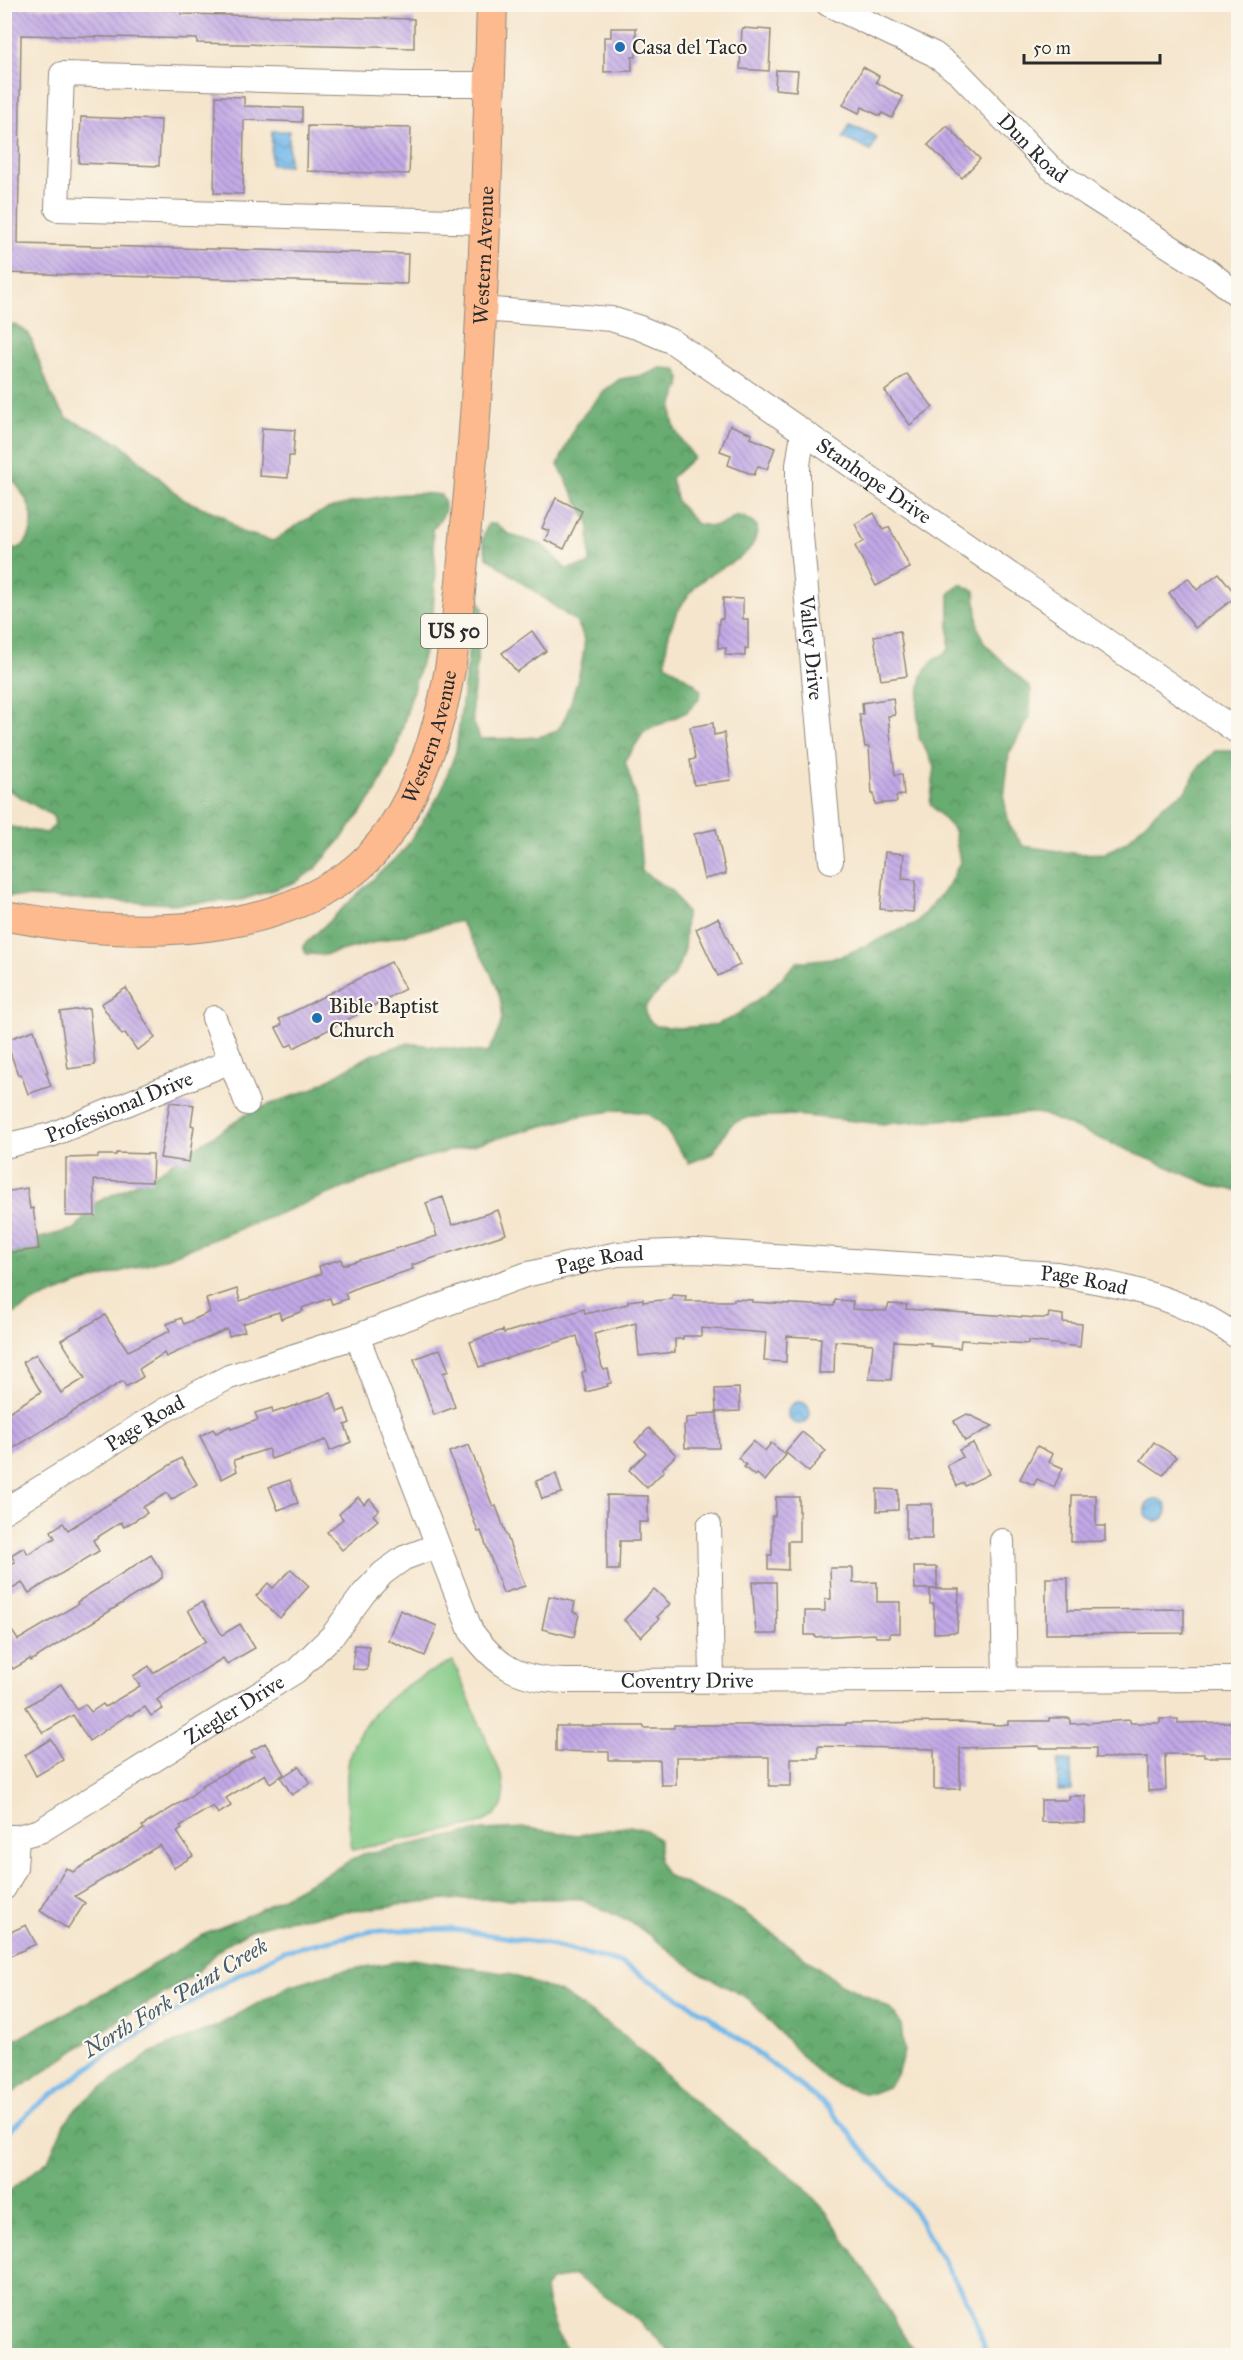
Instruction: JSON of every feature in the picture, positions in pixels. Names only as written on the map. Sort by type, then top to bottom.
[{"type":"main road","name":"Western Avenue","points":[[4,916],[92,928],[158,929],[199,928],[267,914],[309,898],[349,875],[373,851],[403,814],[420,778],[446,691],[472,470],[481,309],[492,4]]},
{"type":"street","name":"Dun Road","points":[[828,4],[934,54],[960,74],[1051,168],[1214,275],[1239,295]]},
{"type":"street","points":[[484,222],[57,209],[62,74],[405,84],[490,84]]},
{"type":"street","name":"Stanhope Drive","points":[[481,309],[611,319],[673,342],[803,434],[1239,732]]},
{"type":"street","name":"Valley Drive","points":[[803,434],[798,465],[798,503],[831,861]]},
{"type":"street","points":[[214,1018],[247,1103]]},
{"type":"street","name":"Professional Drive","points":[[4,1146],[51,1134],[231,1061]]},
{"type":"street","name":"Page Road","points":[[4,1511],[197,1392],[229,1377],[357,1336],[525,1275],[618,1254],[695,1251],[1057,1274],[1119,1287],[1189,1308],[1239,1337]]},
{"type":"street","name":"Coventry Drive","points":[[357,1336],[436,1546],[471,1631],[493,1657],[520,1675],[541,1680],[564,1681],[1239,1679]]},
{"type":"street","points":[[710,1526],[712,1680]]},
{"type":"street","points":[[1002,1541],[1005,1679]]},
{"type":"street","name":"Ziegler Drive","points":[[11,1837],[40,1831],[296,1671],[333,1635],[364,1593],[383,1574],[404,1558],[436,1546]]},
{"type":"street","points":[[4,1888],[15,1868],[11,1837]]},
{"type":"green space","points":[[8,324],[16,325],[29,334],[53,399],[67,418],[120,443],[184,500],[223,516],[241,532],[273,541],[313,516],[341,505],[393,495],[411,494],[441,495],[444,500],[445,509],[442,518],[432,529],[436,570],[432,624],[396,750],[375,793],[342,838],[316,868],[296,882],[242,900],[177,904],[5,896],[5,826],[47,833],[55,824],[53,816],[5,788],[5,550],[16,549],[24,544],[28,538],[32,519],[31,510],[23,493],[5,470],[4,339]]},
{"type":"green space","points":[[660,368],[676,369],[679,375],[681,381],[673,404],[673,423],[678,435],[694,457],[671,478],[677,502],[697,524],[720,525],[738,516],[757,526],[756,538],[751,547],[735,561],[698,584],[673,621],[667,642],[666,664],[695,684],[701,691],[698,700],[687,712],[644,732],[625,761],[636,797],[642,871],[673,892],[686,913],[684,952],[674,976],[646,1005],[645,1013],[649,1020],[656,1026],[681,1028],[715,1025],[732,1018],[766,994],[797,962],[840,957],[916,923],[948,886],[960,862],[954,830],[930,804],[935,767],[919,738],[917,707],[922,675],[931,662],[949,650],[949,594],[960,584],[975,591],[978,627],[984,643],[1031,689],[1030,716],[1009,754],[1004,799],[1009,825],[1023,846],[1080,854],[1105,853],[1126,842],[1160,808],[1187,790],[1197,769],[1215,751],[1238,751],[1238,1191],[1211,1185],[1042,1114],[884,1124],[795,1115],[750,1117],[735,1122],[729,1127],[712,1154],[689,1163],[661,1123],[646,1113],[619,1110],[580,1116],[416,1160],[163,1259],[79,1284],[34,1302],[5,1319],[5,1243],[16,1244],[75,1229],[97,1202],[153,1175],[252,1111],[312,1089],[371,1055],[408,1043],[488,1053],[501,1023],[500,997],[482,956],[460,921],[324,955],[306,954],[303,946],[405,849],[440,794],[456,751],[474,607],[480,601],[483,609],[472,706],[473,722],[480,739],[541,736],[550,734],[561,725],[566,716],[581,666],[584,644],[581,631],[576,622],[487,557],[482,540],[488,524],[496,524],[510,535],[542,545],[566,569],[590,564],[589,523],[558,465],[576,424],[605,390],[620,379],[645,375]]},
{"type":"green space","points":[[453,1661],[502,1777],[504,1801],[502,1806],[494,1815],[479,1824],[352,1850],[347,1804],[347,1776],[350,1755],[358,1737],[369,1720],[399,1691]]},
{"type":"green space","points":[[630,1826],[646,1830],[659,1840],[659,1862],[666,1875],[742,1911],[839,1983],[893,2011],[901,2025],[904,2051],[897,2075],[887,2087],[872,2093],[863,2093],[838,2085],[823,2076],[749,1999],[696,1970],[634,1924],[581,1899],[462,1899],[420,1902],[286,1920],[253,1929],[226,1944],[192,1977],[127,2015],[5,2098],[5,2045],[121,1984],[199,1937],[255,1912],[363,1854],[483,1830],[526,1828],[578,1835]]},
{"type":"green space","points":[[413,1959],[509,1974],[561,1993],[625,2036],[691,2099],[799,2182],[827,2213],[916,2355],[674,2355],[632,2315],[574,2275],[551,2281],[545,2287],[553,2322],[569,2355],[5,2355],[5,2194],[48,2161],[64,2124],[81,2103],[152,2052],[217,2026],[289,1986],[335,1972]]},
{"type":"water","points":[[850,124],[877,137],[871,151],[843,138]]},
{"type":"water","points":[[272,131],[289,131],[289,166],[271,165]]},
{"type":"water","points":[[799,1402],[807,1405],[810,1413],[807,1421],[799,1424],[791,1421],[788,1413],[791,1405]]},
{"type":"water","points":[[1156,1499],[1164,1502],[1167,1510],[1164,1518],[1156,1521],[1148,1518],[1145,1510],[1148,1502]]},
{"type":"water","points":[[1058,1761],[1071,1761],[1072,1791],[1058,1791]]},
{"type":"building","points":[[4,7],[181,10],[181,14],[414,19],[414,48],[197,43],[197,39],[21,35],[18,244],[408,254],[407,284],[4,273]]},
{"type":"building","name":"Casa del Taco","points":[[611,28],[636,28],[636,57],[632,57],[632,71],[604,72],[604,37],[611,37]]},
{"type":"building","points":[[742,28],[771,30],[769,71],[740,69]]},
{"type":"building","points":[[863,67],[879,76],[876,82],[903,97],[892,118],[882,113],[880,116],[862,107],[859,113],[843,105]]},
{"type":"building","points":[[776,70],[798,71],[796,91],[775,89]]},
{"type":"building","points":[[216,96],[244,97],[244,106],[302,108],[302,122],[244,120],[243,194],[214,193]]},
{"type":"building","points":[[81,117],[161,120],[159,166],[79,163]]},
{"type":"building","points":[[308,126],[411,128],[409,174],[307,171]]},
{"type":"building","points":[[947,126],[980,159],[962,178],[928,145]]},
{"type":"building","points":[[907,374],[933,407],[910,425],[885,391]]},
{"type":"building","points":[[730,425],[752,434],[751,438],[775,448],[767,469],[758,466],[754,475],[728,465],[731,455],[720,451]]},
{"type":"building","points":[[262,428],[295,430],[293,456],[289,456],[288,478],[259,476]]},
{"type":"building","points":[[556,498],[582,511],[564,549],[545,540],[549,531],[542,528]]},
{"type":"building","points":[[874,513],[883,530],[889,527],[910,568],[876,586],[855,546],[864,541],[855,524]]},
{"type":"building","points":[[1219,573],[1237,596],[1195,628],[1169,593],[1188,578],[1197,590]]},
{"type":"building","points":[[723,598],[743,599],[743,619],[748,619],[748,649],[745,648],[745,656],[725,655],[726,648],[718,648],[719,619],[723,619]]},
{"type":"building","points":[[532,631],[546,651],[517,672],[502,653]]},
{"type":"building","points":[[900,631],[907,676],[881,680],[874,636]]},
{"type":"building","points":[[893,698],[895,715],[888,716],[895,775],[902,774],[904,795],[896,796],[897,802],[875,804],[874,794],[872,794],[869,747],[865,747],[859,714],[863,714],[862,703]]},
{"type":"building","points":[[713,723],[714,735],[724,733],[731,780],[694,785],[690,760],[695,759],[690,727]]},
{"type":"building","points":[[716,829],[726,874],[704,879],[694,834]]},
{"type":"building","points":[[885,852],[904,854],[902,879],[916,880],[913,912],[880,909]]},
{"type":"building","points":[[718,918],[740,965],[718,976],[696,929]]},
{"type":"building","points":[[391,962],[405,989],[294,1048],[292,1044],[286,1047],[276,1028],[282,1024],[279,1019]]},
{"type":"building","points":[[126,988],[155,1038],[137,1050],[125,1033],[122,1035],[101,1004]]},
{"type":"building","points":[[89,1008],[95,1065],[68,1069],[60,1012]]},
{"type":"building","points":[[34,1030],[51,1086],[28,1094],[21,1074],[18,1075],[6,1040]]},
{"type":"building","points":[[170,1102],[194,1105],[191,1125],[194,1126],[189,1162],[160,1158]]},
{"type":"building","points":[[116,1153],[153,1154],[152,1182],[94,1180],[95,1216],[66,1216],[66,1158],[98,1157],[98,1155],[116,1155]]},
{"type":"building","points":[[27,1188],[30,1209],[33,1208],[39,1249],[10,1253],[4,1216],[7,1212],[4,1192]]},
{"type":"building","points":[[443,1197],[452,1225],[498,1210],[506,1234],[412,1265],[413,1269],[345,1293],[347,1299],[332,1304],[330,1298],[302,1308],[303,1311],[281,1319],[279,1312],[242,1324],[245,1331],[229,1336],[227,1329],[166,1357],[164,1353],[139,1369],[143,1377],[126,1387],[123,1381],[4,1454],[4,1415],[41,1392],[23,1362],[36,1354],[61,1393],[85,1378],[61,1340],[105,1315],[128,1351],[170,1331],[167,1324],[181,1318],[184,1324],[210,1312],[206,1299],[237,1289],[240,1301],[321,1274],[319,1266],[341,1259],[343,1265],[437,1236],[426,1203]]},
{"type":"building","points":[[672,1295],[686,1296],[685,1301],[734,1301],[734,1299],[834,1306],[835,1300],[853,1301],[852,1309],[886,1311],[889,1304],[907,1305],[906,1309],[1038,1318],[1048,1318],[1049,1313],[1063,1315],[1063,1322],[1082,1324],[1080,1347],[1028,1341],[1028,1344],[961,1340],[960,1348],[930,1346],[931,1343],[894,1341],[891,1380],[869,1379],[873,1344],[835,1341],[834,1373],[819,1373],[821,1338],[787,1336],[786,1362],[764,1361],[766,1333],[701,1328],[701,1336],[683,1336],[683,1339],[675,1339],[675,1352],[639,1356],[636,1323],[594,1334],[602,1367],[604,1370],[608,1369],[611,1383],[607,1384],[608,1386],[586,1392],[582,1372],[586,1371],[577,1336],[479,1367],[470,1342],[503,1330],[504,1333],[584,1309],[585,1314],[628,1304],[628,1301],[672,1299]]},
{"type":"building","points":[[440,1349],[449,1371],[443,1373],[455,1407],[434,1415],[414,1359]]},
{"type":"building","points":[[739,1388],[740,1411],[716,1412],[715,1389]]},
{"type":"building","points":[[331,1393],[338,1412],[345,1409],[350,1423],[345,1425],[351,1442],[330,1451],[326,1440],[271,1459],[268,1449],[234,1460],[237,1471],[222,1479],[200,1436],[213,1429],[216,1433],[230,1426],[231,1429],[258,1420],[255,1413],[272,1408],[273,1413]]},
{"type":"building","points":[[717,1413],[719,1448],[685,1448],[686,1418],[698,1417],[698,1414]]},
{"type":"building","points":[[967,1414],[993,1426],[965,1441],[954,1421]]},
{"type":"building","points":[[649,1428],[676,1455],[647,1488],[629,1470],[646,1453],[635,1442]]},
{"type":"building","points":[[802,1432],[826,1451],[809,1472],[785,1452]]},
{"type":"building","points":[[753,1441],[765,1451],[771,1443],[786,1455],[765,1481],[744,1467],[746,1465],[738,1458]]},
{"type":"building","points":[[1154,1442],[1176,1457],[1163,1475],[1141,1460]]},
{"type":"building","points":[[973,1443],[989,1474],[965,1486],[964,1483],[957,1486],[947,1465],[963,1457],[959,1450]]},
{"type":"building","points":[[469,1445],[493,1507],[496,1506],[525,1586],[503,1593],[449,1452]]},
{"type":"building","points":[[1037,1446],[1053,1454],[1049,1462],[1063,1468],[1054,1487],[1037,1479],[1034,1485],[1020,1479]]},
{"type":"building","points":[[181,1458],[197,1484],[171,1500],[167,1493],[143,1507],[147,1513],[124,1527],[121,1522],[93,1540],[99,1551],[29,1593],[22,1583],[4,1594],[4,1568],[15,1562],[11,1555],[24,1547],[28,1554],[55,1538],[51,1531],[63,1523],[68,1530]]},
{"type":"building","points":[[556,1474],[562,1493],[542,1499],[536,1481]]},
{"type":"building","points":[[290,1480],[298,1503],[278,1510],[269,1487]]},
{"type":"building","points":[[877,1489],[898,1490],[898,1510],[877,1511]]},
{"type":"building","points":[[607,1495],[648,1496],[648,1522],[639,1522],[639,1541],[620,1541],[619,1570],[607,1570]]},
{"type":"building","points":[[1072,1495],[1096,1495],[1096,1526],[1105,1526],[1105,1541],[1071,1542]]},
{"type":"building","points":[[358,1497],[364,1504],[370,1499],[379,1510],[373,1515],[378,1520],[342,1550],[327,1532],[343,1519],[339,1514]]},
{"type":"building","points":[[776,1497],[799,1497],[799,1541],[788,1541],[788,1570],[768,1569],[768,1555],[772,1555],[772,1516],[775,1516]]},
{"type":"building","points":[[906,1504],[932,1504],[932,1539],[906,1539]]},
{"type":"building","points":[[151,1555],[162,1572],[162,1578],[31,1661],[30,1659],[13,1669],[4,1655],[4,1619],[18,1640],[78,1604],[77,1602]]},
{"type":"building","points":[[914,1567],[937,1567],[937,1589],[915,1589]]},
{"type":"building","points":[[830,1568],[853,1568],[853,1583],[877,1582],[877,1602],[900,1602],[900,1633],[890,1633],[890,1637],[876,1637],[875,1634],[815,1637],[815,1635],[805,1635],[805,1611],[825,1611],[825,1599],[831,1599]]},
{"type":"building","points":[[291,1569],[309,1586],[280,1618],[256,1596],[268,1583],[273,1588]]},
{"type":"building","points":[[1046,1578],[1068,1578],[1068,1610],[1184,1609],[1184,1633],[1046,1634]]},
{"type":"building","points":[[752,1582],[776,1582],[777,1634],[756,1634]]},
{"type":"building","points":[[654,1589],[670,1604],[641,1637],[624,1620]]},
{"type":"building","points":[[930,1589],[959,1589],[957,1632],[934,1633],[934,1604],[930,1604]]},
{"type":"building","points":[[549,1596],[575,1602],[573,1612],[579,1614],[574,1637],[542,1629]]},
{"type":"building","points":[[202,1602],[222,1635],[240,1624],[255,1648],[227,1664],[223,1658],[166,1693],[157,1700],[163,1709],[151,1716],[145,1707],[130,1716],[129,1714],[89,1741],[73,1715],[43,1733],[26,1707],[61,1684],[77,1710],[85,1704],[91,1712],[103,1704],[105,1707],[140,1686],[133,1676],[149,1666],[153,1673],[206,1641],[188,1610]]},
{"type":"building","points":[[400,1610],[437,1626],[425,1656],[388,1640]]},
{"type":"building","points":[[354,1645],[369,1646],[367,1670],[353,1669]]},
{"type":"building","points":[[1049,1718],[1070,1718],[1070,1724],[1130,1720],[1130,1723],[1160,1723],[1160,1719],[1178,1719],[1178,1723],[1235,1722],[1235,1725],[1239,1725],[1239,1757],[1165,1754],[1166,1790],[1148,1791],[1148,1757],[1096,1758],[1096,1748],[1039,1748],[1039,1746],[960,1748],[960,1789],[934,1789],[934,1749],[818,1746],[818,1758],[791,1758],[791,1786],[769,1786],[769,1757],[676,1757],[676,1785],[661,1785],[660,1760],[609,1760],[609,1752],[556,1751],[556,1726],[674,1728],[674,1725],[963,1722],[999,1725],[1008,1724],[1008,1721],[1049,1721]]},
{"type":"building","points":[[51,1739],[63,1760],[36,1776],[25,1755]]},
{"type":"building","points":[[265,1743],[284,1774],[270,1783],[265,1774],[226,1798],[231,1806],[218,1814],[213,1806],[180,1826],[182,1829],[177,1832],[193,1856],[174,1868],[160,1845],[75,1896],[85,1903],[68,1929],[40,1911],[66,1868],[73,1872],[144,1829],[142,1826],[188,1798],[201,1786],[254,1756],[251,1751]]},
{"type":"building","points":[[299,1766],[310,1783],[292,1795],[281,1778]]},
{"type":"building","points":[[1069,1796],[1085,1796],[1085,1823],[1041,1822],[1041,1800],[1069,1800]]},
{"type":"building","points":[[26,1925],[36,1944],[4,1959],[4,1935]]},
{"type":"waterway","name":"North Fork Paint Creek","points":[[4,2136],[35,2107],[115,2049],[216,1987],[283,1951],[372,1931],[451,1929],[543,1943],[621,1963],[706,2014],[829,2108],[914,2211],[973,2311],[987,2356]]},
{"type":"place","name":"Casa del Taco","points":[[620,47]]},
{"type":"place","name":"Bible Baptist Church","points":[[317,1018]]}]
